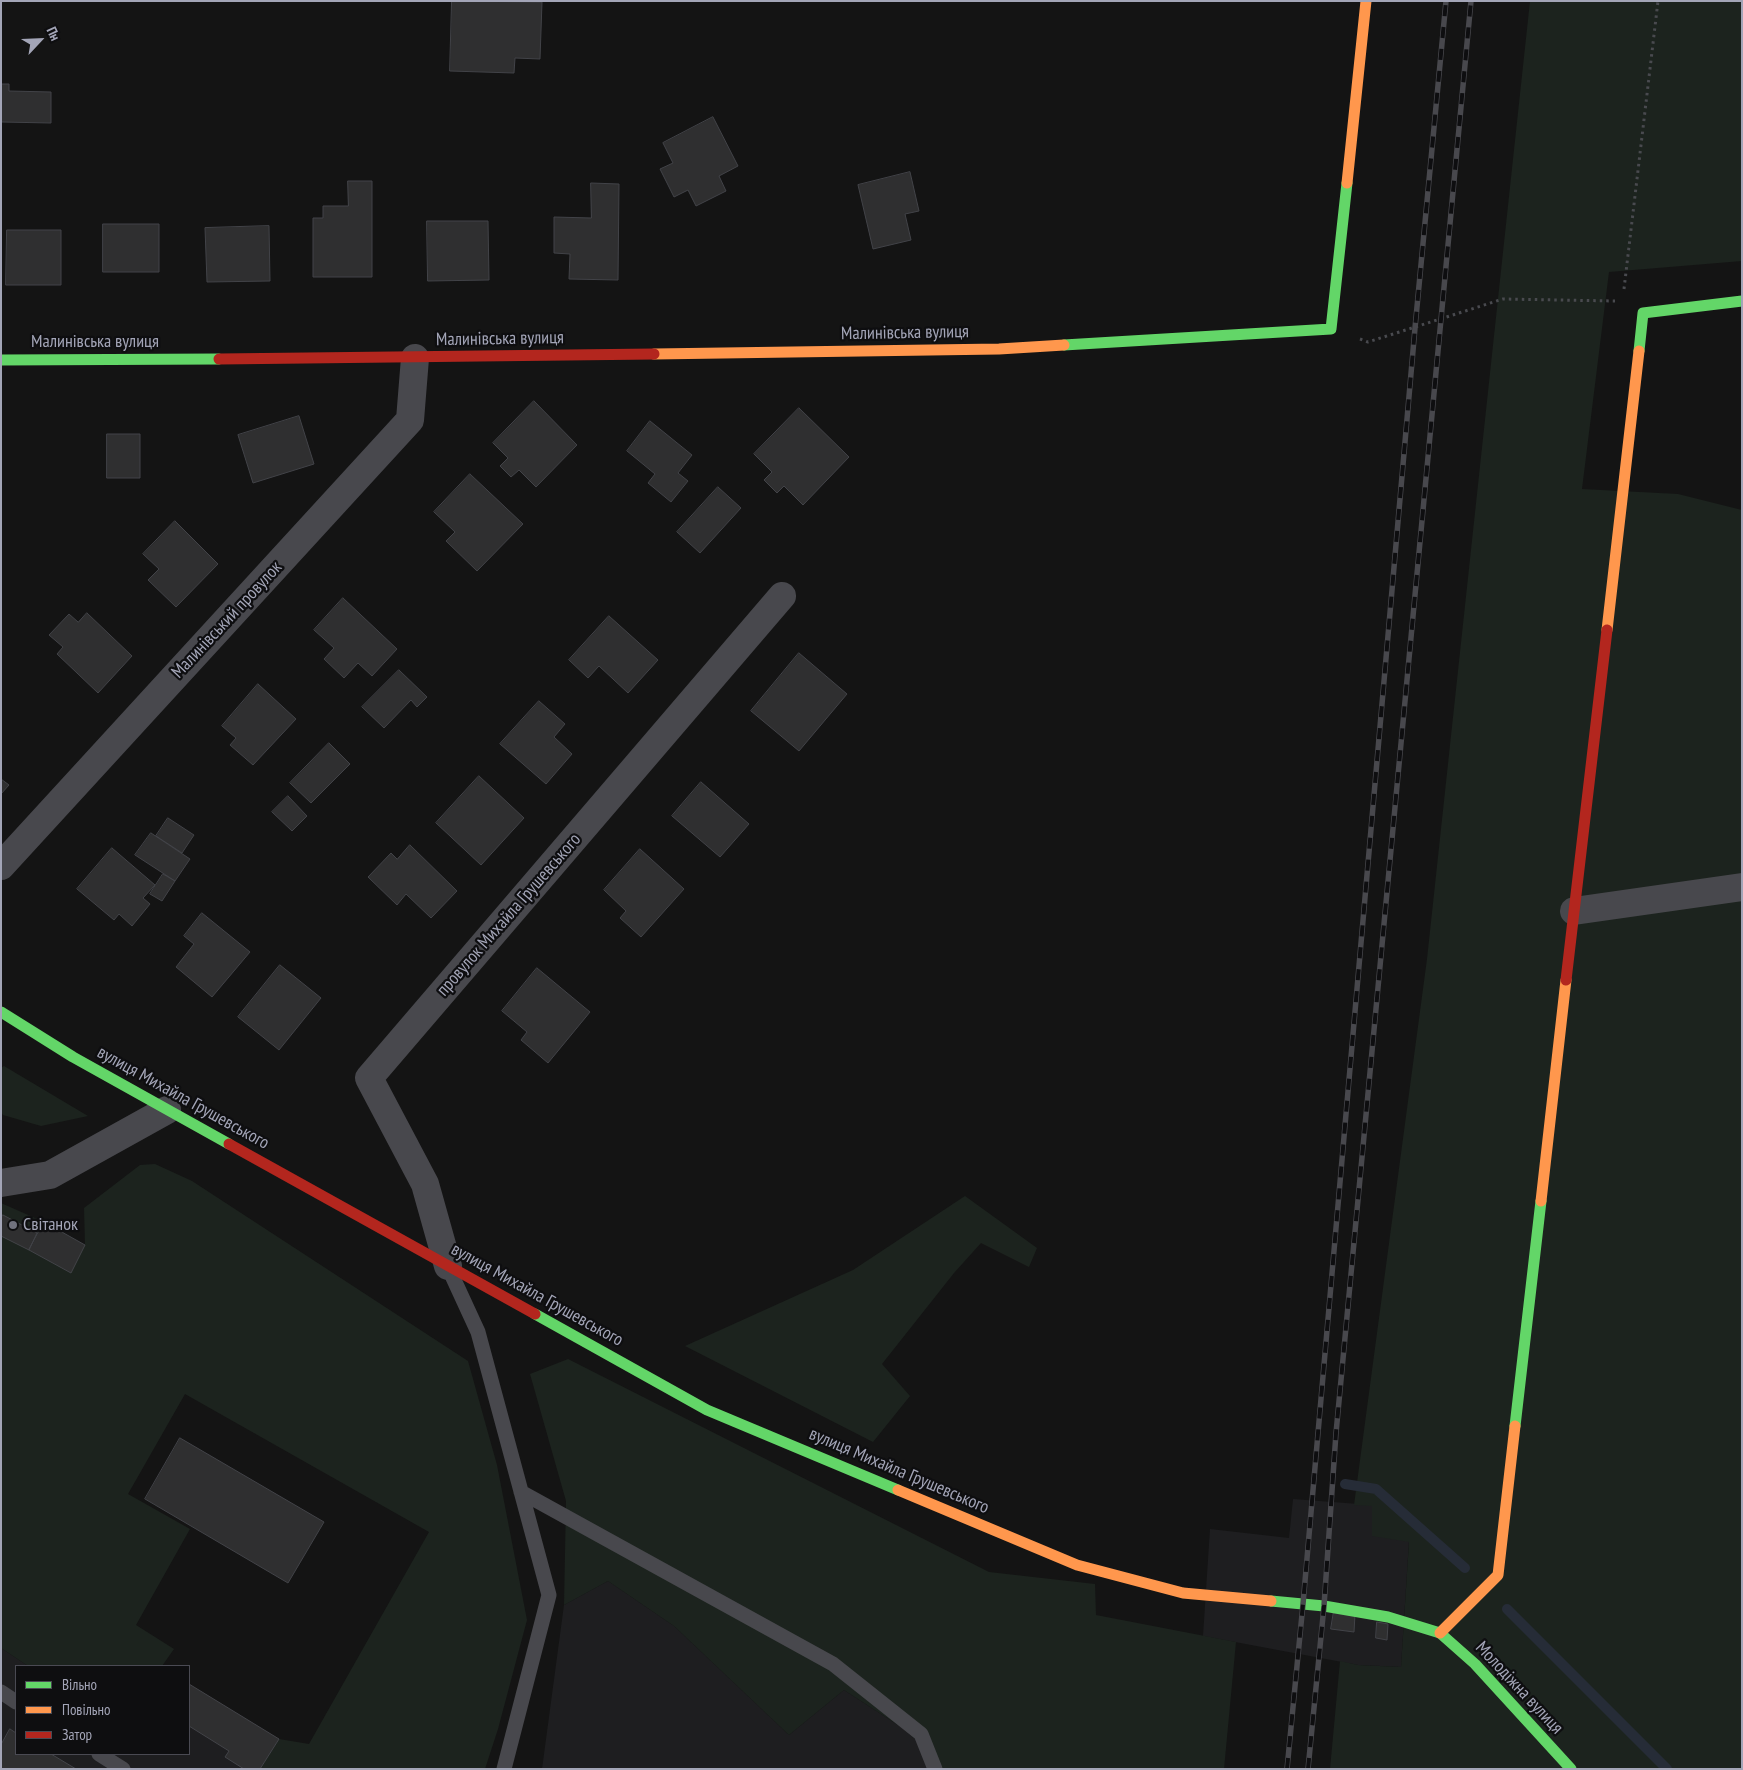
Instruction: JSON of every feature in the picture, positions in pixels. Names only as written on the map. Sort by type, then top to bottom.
[{"type":"street","points":[[1331,329],[1366,1]]},
{"type":"street","points":[[1440,1633],[1498,1575],[1643,313],[1742,302]]},
{"type":"street","name":"Малинівська вулиця","points":[[1,360],[415,358],[999,349],[1331,329]]},
{"type":"street","name":"Малинівський провулок","points":[[1,866],[410,420],[415,358]]},
{"type":"street","name":"провулок Михайла Грушевського","points":[[448,1266],[425,1184],[368,1078],[782,596]]},
{"type":"street","points":[[1574,911],[1742,887]]},
{"type":"street","name":"вулиця Михайла Грушевського","points":[[1,1012],[73,1057],[167,1110],[707,1410],[1077,1564],[1183,1593],[1324,1606],[1388,1618],[1440,1633]]},
{"type":"street","points":[[1,1184],[50,1175],[167,1110]]},
{"type":"street","name":"Молодіжна вулиця","points":[[1440,1633],[1474,1664],[1571,1769]]},
{"type":"lane","points":[[448,1266],[478,1332],[549,1595],[504,1769]]},
{"type":"lane","points":[[521,1492],[833,1664],[921,1734],[935,1769]]},
{"type":"lane","points":[[1,1692],[15,1701]]},
{"type":"lane","points":[[101,1755],[123,1769]]},
{"type":"path","points":[[1623,301],[1658,1]]},
{"type":"path","points":[[1331,329],[1368,342],[1502,299],[1623,301],[1643,313]]},
{"type":"shaded area","points":[[1530,1],[1742,1],[1742,261],[1609,272],[1582,489],[1678,494],[1742,510],[1742,1769],[1330,1769],[1340,1661],[1358,1665],[1401,1667],[1409,1542],[1372,1536],[1372,1506],[1354,1505],[1427,959]]},
{"type":"shaded area","points":[[4,1066],[88,1116],[41,1126],[3,1115],[1,1112],[1,1068]]},
{"type":"shaded area","points":[[155,1164],[192,1181],[468,1361],[497,1465],[527,1620],[498,1729],[485,1769],[260,1769],[279,1739],[309,1744],[429,1532],[185,1394],[128,1494],[190,1529],[136,1625],[174,1649],[163,1665],[26,1665],[1,1648],[1,1203],[44,1222],[85,1245],[84,1208],[140,1165]]},
{"type":"shaded area","points":[[965,1196],[1037,1248],[1029,1267],[981,1243],[954,1273],[882,1364],[910,1396],[873,1442],[685,1346],[853,1270]]},
{"type":"shaded area","points":[[568,1359],[989,1572],[1095,1584],[1096,1615],[1236,1642],[1224,1769],[936,1769],[927,1749],[901,1727],[844,1690],[789,1735],[674,1626],[608,1581],[564,1605],[566,1501],[530,1374]]},
{"type":"shaded area","points":[[1293,1499],[1372,1505],[1409,1541],[1401,1667],[1358,1665],[1203,1636],[1210,1529],[1289,1538]]},
{"type":"shaded area","points":[[608,1581],[674,1626],[789,1735],[844,1690],[901,1727],[927,1749],[936,1769],[542,1769],[564,1605]]},
{"type":"shaded area","points":[[1,1648],[26,1665],[15,1665],[15,1755],[190,1755],[190,1685],[279,1739],[260,1769],[1,1769]]},
{"type":"building","points":[[452,1],[542,2],[540,59],[515,58],[514,73],[450,71]]},
{"type":"building","points":[[1,84],[9,84],[9,91],[51,92],[51,123],[1,122]]},
{"type":"building","points":[[713,117],[738,166],[719,176],[726,191],[696,206],[688,190],[674,197],[660,169],[673,163],[663,143]]},
{"type":"building","points":[[910,172],[919,211],[905,214],[911,240],[873,249],[858,185]]},
{"type":"building","points":[[348,181],[372,181],[372,277],[313,277],[313,218],[323,218],[323,206],[348,206]]},
{"type":"building","points":[[591,183],[619,184],[618,280],[569,279],[570,254],[554,253],[554,217],[591,218]]},
{"type":"building","points":[[427,221],[488,221],[489,280],[428,281]]},
{"type":"building","points":[[103,224],[159,224],[159,272],[103,272]]},
{"type":"building","points":[[269,226],[270,281],[207,282],[205,228]]},
{"type":"building","points":[[7,230],[61,230],[61,285],[6,285]]},
{"type":"building","points":[[534,401],[577,445],[536,487],[519,470],[511,477],[500,466],[508,458],[493,443]]},
{"type":"building","points":[[799,408],[849,457],[803,505],[784,486],[777,493],[764,480],[772,472],[754,454]]},
{"type":"building","points":[[299,416],[314,464],[253,483],[238,435]]},
{"type":"building","points":[[650,421],[692,455],[678,473],[688,481],[671,502],[648,483],[655,474],[627,451]]},
{"type":"building","points":[[107,434],[140,434],[140,478],[107,478]]},
{"type":"building","points":[[470,474],[523,524],[477,571],[446,541],[455,532],[434,512]]},
{"type":"building","points":[[718,487],[741,508],[700,553],[677,532]]},
{"type":"building","points":[[175,521],[218,564],[176,607],[148,580],[159,569],[143,554]]},
{"type":"building","points":[[343,598],[397,649],[372,676],[358,663],[344,678],[324,659],[334,648],[314,630]]},
{"type":"building","points":[[87,613],[132,656],[98,693],[57,654],[63,647],[49,635],[69,614],[78,622]]},
{"type":"building","points":[[609,616],[658,660],[628,693],[599,666],[588,678],[569,660]]},
{"type":"building","points":[[799,653],[847,694],[799,751],[751,711]]},
{"type":"building","points":[[399,670],[427,697],[417,707],[411,700],[384,728],[362,707]]},
{"type":"building","points":[[258,684],[296,719],[253,765],[230,745],[236,738],[222,726]]},
{"type":"building","points":[[539,701],[565,724],[554,737],[572,754],[546,784],[500,744]]},
{"type":"building","points":[[329,743],[350,764],[311,803],[290,783]]},
{"type":"building","points":[[479,776],[524,818],[481,865],[436,823]]},
{"type":"building","points":[[1,779],[9,785],[1,794]]},
{"type":"building","points":[[701,782],[749,824],[720,857],[672,816]]},
{"type":"building","points":[[288,796],[307,816],[292,831],[272,812]]},
{"type":"building","points":[[168,818],[194,835],[182,853],[156,836]]},
{"type":"building","points":[[151,833],[190,859],[175,881],[135,855]]},
{"type":"building","points":[[410,845],[457,891],[431,918],[406,894],[397,905],[368,877],[391,853],[397,859]]},
{"type":"building","points":[[112,848],[155,885],[143,898],[150,904],[132,926],[119,914],[114,920],[77,889]]},
{"type":"building","points":[[640,849],[684,889],[641,937],[620,918],[626,911],[604,890]]},
{"type":"building","points":[[163,874],[175,881],[162,901],[150,894]]},
{"type":"building","points":[[202,913],[250,952],[212,997],[176,967],[194,944],[184,936]]},
{"type":"building","points":[[280,965],[321,998],[279,1050],[238,1017]]},
{"type":"building","points":[[537,968],[590,1012],[548,1063],[521,1040],[527,1032],[502,1011]]},
{"type":"building","name":"Світанок","points":[[3,1215],[37,1233],[29,1250],[1,1236],[1,1218]]},
{"type":"building","points":[[44,1222],[85,1245],[71,1273],[29,1250]]},
{"type":"building","points":[[180,1438],[324,1522],[288,1583],[145,1499]]},
{"type":"building","points":[[1334,1611],[1355,1614],[1354,1632],[1331,1629]]},
{"type":"building","points":[[1377,1622],[1388,1624],[1387,1640],[1376,1638]]},
{"type":"building","points":[[190,1685],[279,1739],[260,1769],[244,1769],[225,1757],[229,1751],[190,1727]]},
{"type":"building","points":[[10,1729],[15,1732],[15,1755],[53,1755],[76,1769],[1,1769],[1,1745]]},
{"type":"waterway","points":[[1345,1484],[1376,1489],[1465,1568]]},
{"type":"waterway","points":[[1507,1609],[1667,1769]]},
{"type":"railway","points":[[1287,1769],[1415,328],[1446,1]]},
{"type":"railway","points":[[1308,1769],[1324,1606],[1336,1433],[1471,1]]},
{"type":"traffic: fast","points":[[1064,345],[1331,329],[1347,183]]},
{"type":"traffic: fast","points":[[1639,351],[1643,313],[1742,301]]},
{"type":"traffic: fast","points":[[1,360],[219,359]]},
{"type":"traffic: fast","points":[[1,1012],[73,1057],[229,1144]]},
{"type":"traffic: fast","points":[[1515,1426],[1541,1201]]},
{"type":"traffic: fast","points":[[535,1314],[707,1410],[898,1490]]},
{"type":"traffic: fast","points":[[1271,1601],[1324,1606],[1388,1617],[1440,1633],[1475,1664],[1571,1769]]},
{"type":"traffic: slow","points":[[1347,183],[1366,1]]},
{"type":"traffic: slow","points":[[654,354],[999,349],[1064,345]]},
{"type":"traffic: slow","points":[[1607,630],[1639,351]]},
{"type":"traffic: slow","points":[[1541,1201],[1566,980]]},
{"type":"traffic: slow","points":[[1440,1633],[1498,1575],[1515,1426]]},
{"type":"traffic: slow","points":[[898,1490],[1077,1565],[1183,1593],[1271,1601]]},
{"type":"traffic: jam","points":[[219,359],[654,354]]},
{"type":"traffic: jam","points":[[1566,980],[1607,630]]},
{"type":"traffic: jam","points":[[229,1144],[535,1314]]},
{"type":"place","name":"Світанок","points":[[13,1225]]}]
